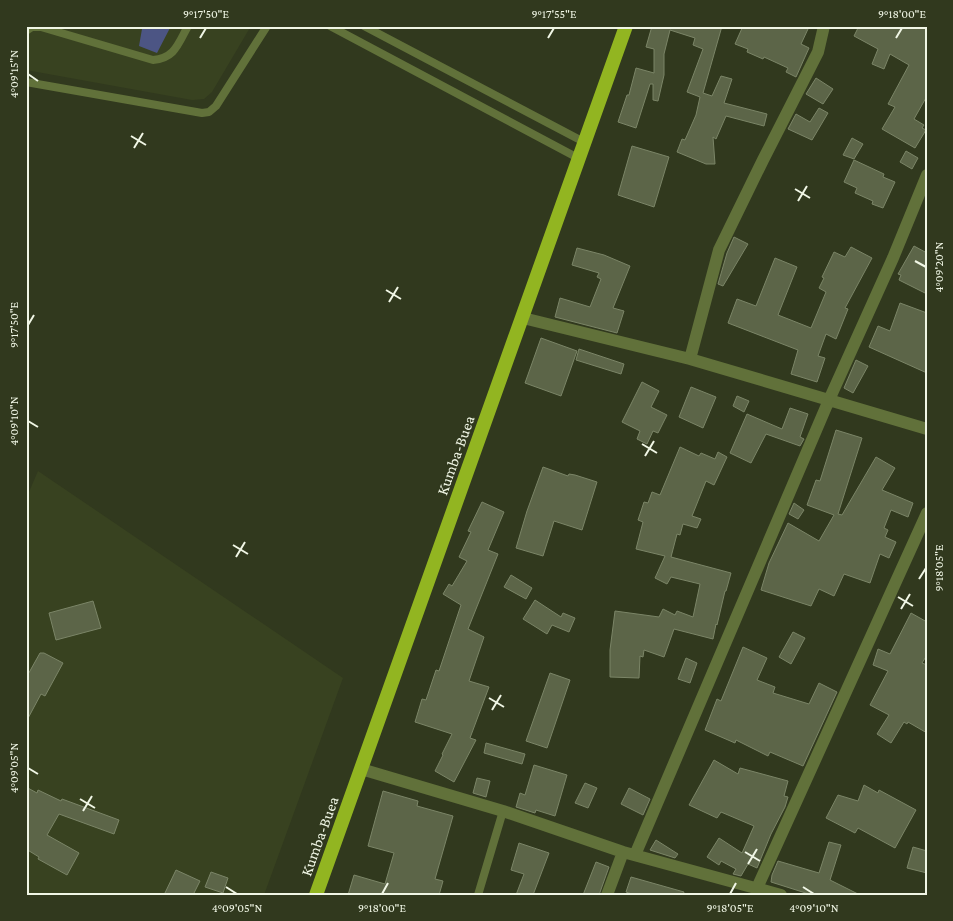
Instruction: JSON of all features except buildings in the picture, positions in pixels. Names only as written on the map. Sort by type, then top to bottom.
[{"type":"highway","name":"Kumba-Buea","points":[[316,895],[626,26]]},
{"type":"street","points":[[690,359],[719,250],[818,52],[824,26]]},
{"type":"street","points":[[607,895],[629,854],[893,258],[927,175]]},
{"type":"street","points":[[522,318],[690,359],[927,430]]},
{"type":"street","points":[[757,888],[927,513]]},
{"type":"street","points":[[361,770],[503,811],[629,854],[781,895]]},
{"type":"lane","points":[[26,31],[32,27],[41,27],[153,60],[162,59],[172,54],[188,26]]},
{"type":"lane","points":[[26,82],[202,113],[209,112],[216,106],[267,26]]},
{"type":"lane","points":[[330,26],[578,158]]},
{"type":"lane","points":[[364,26],[584,142]]},
{"type":"lane","points":[[478,895],[503,811]]},
{"type":"shaded area","points":[[26,26],[251,26],[212,92],[204,99],[192,100],[26,70]]},
{"type":"shaded area","points":[[127,26],[171,26],[157,53],[139,46],[142,29]]},
{"type":"shaded area","points":[[38,471],[343,678],[264,895],[26,895],[26,499]]}]
